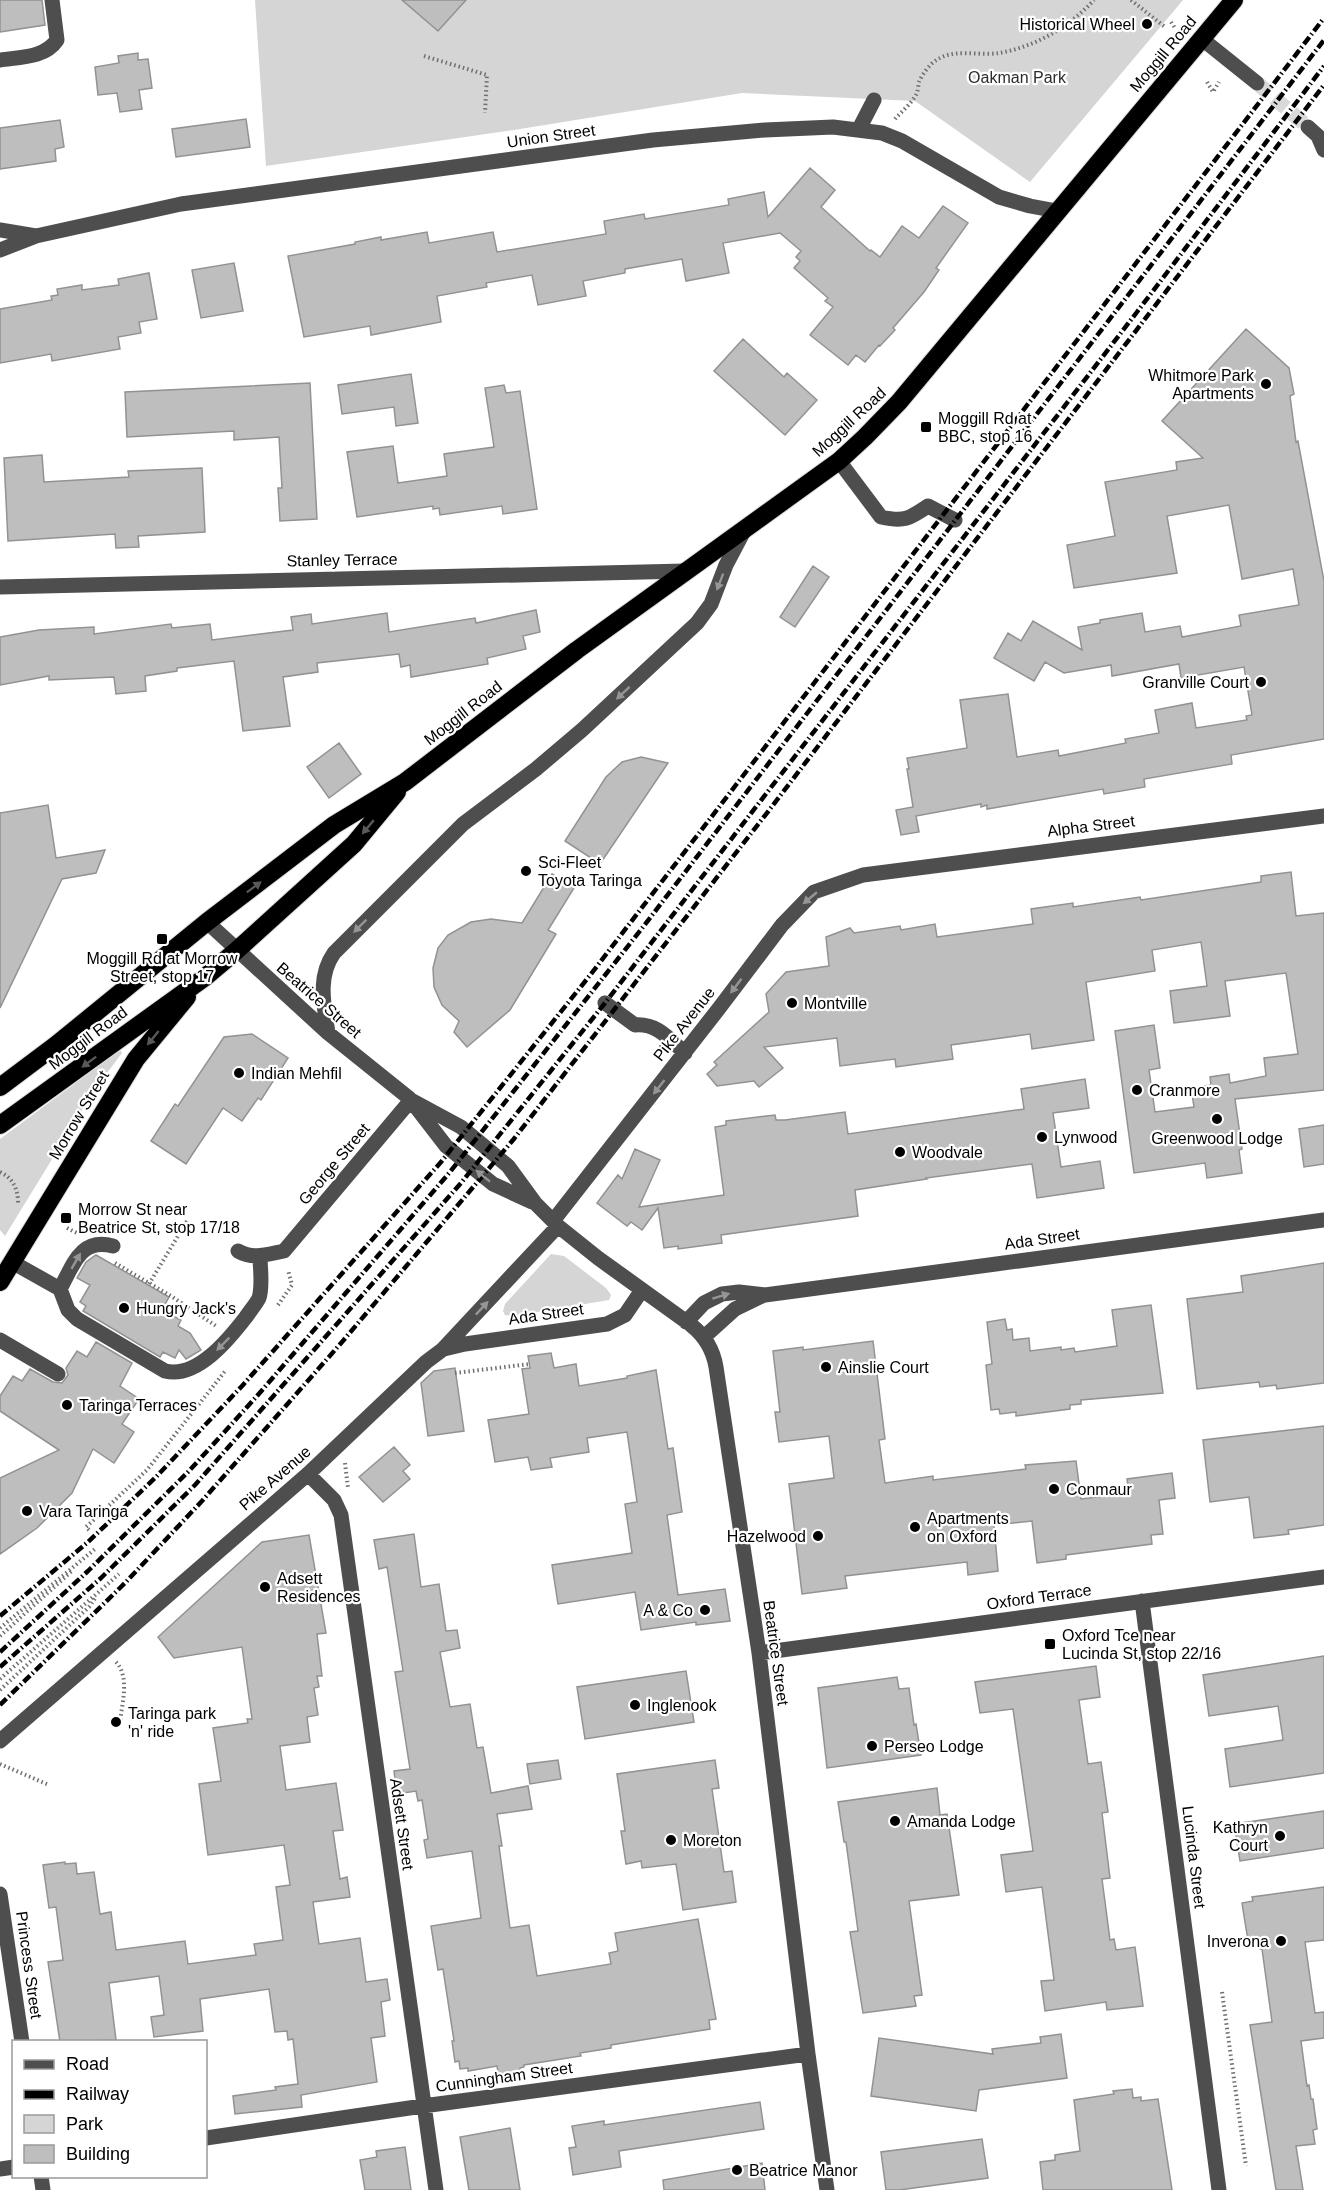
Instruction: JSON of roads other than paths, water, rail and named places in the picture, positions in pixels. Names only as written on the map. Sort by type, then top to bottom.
[{"type":"highway","name":"Moggill Road","points":[[0,1087],[56,1045],[207,922],[334,825],[405,782],[568,657],[839,461],[898,402],[1234,0]]},
{"type":"highway","name":"Moggill Road","points":[[0,1125],[204,978],[236,951],[354,844],[405,782]]},
{"type":"highway","name":"Morrow Street","points":[[0,1282],[136,1059],[204,978]]},
{"type":"street","points":[[0,60],[34,56],[53,46],[57,40],[52,0]]},
{"type":"street","points":[[1202,39],[1257,83]]},
{"type":"street","points":[[859,129],[874,100]]},
{"type":"street","name":"Union Street","points":[[0,250],[36,236],[181,204],[641,142],[832,126],[882,133],[902,141],[999,197],[1057,211]]},
{"type":"street","points":[[1308,127],[1318,136],[1324,150]]},
{"type":"street","name":"Union Street","points":[[0,230],[36,236]]},
{"type":"street","points":[[839,461],[881,517],[898,520],[912,517],[928,506],[955,520]]},
{"type":"street","points":[[328,1033],[322,982],[325,970],[334,953],[463,825],[582,730],[698,623],[711,604],[726,565],[745,529]]},
{"type":"street","name":"Stanley Terrace","points":[[0,586],[685,571]]},
{"type":"street","name":"Alpha Street","points":[[863,875],[1324,816]]},
{"type":"street","name":"Pike Avenue","points":[[0,1741],[308,1474],[426,1362],[442,1350],[556,1223],[790,916],[814,892],[863,875]]},
{"type":"street","name":"Beatrice Street","points":[[207,922],[328,1033],[411,1100],[460,1127],[508,1166],[535,1203],[556,1223],[686,1322],[704,1337],[711,1350],[716,1367],[759,1653],[827,2190]]},
{"type":"street","points":[[605,1003],[634,1025],[648,1024],[656,1028],[685,1053]]},
{"type":"street","name":"Beatrice Street","points":[[411,1100],[446,1146],[493,1184],[535,1203]]},
{"type":"street","name":"George Street","points":[[260,1256],[284,1251],[411,1100]]},
{"type":"street","name":"Ada Street","points":[[686,1322],[704,1303],[722,1294],[765,1295],[1324,1220]]},
{"type":"street","points":[[60,1289],[84,1249],[95,1245],[113,1246]]},
{"type":"street","points":[[12,1262],[60,1289],[68,1310],[77,1319],[165,1371],[174,1373],[184,1372],[197,1365],[222,1346],[259,1299],[260,1256],[246,1256],[238,1251]]},
{"type":"street","name":"Ada Street","points":[[442,1350],[465,1344],[607,1324],[625,1315],[642,1290]]},
{"type":"street","name":"Ada Street","points":[[704,1337],[735,1309],[765,1295]]},
{"type":"street","points":[[0,1340],[58,1374]]},
{"type":"street","name":"Adsett Street","points":[[308,1474],[334,1500],[341,1515],[436,2190]]},
{"type":"street","name":"Oxford Terrace","points":[[759,1653],[1324,1578]]},
{"type":"street","name":"Lucinda Street","points":[[1142,1601],[1219,2190]]},
{"type":"street","name":"Princess Street","points":[[0,1894],[22,2040]]},
{"type":"street","name":"Cunningham Street","points":[[207,2138],[808,2054]]},
{"type":"tunnel","points":[[1257,83],[1308,127]]},
{"type":"railway","points":[[0,1616],[88,1542],[156,1477],[242,1386],[441,1162],[591,974],[1324,18]]},
{"type":"railway","points":[[0,1652],[88,1571],[189,1471],[257,1396],[450,1172],[643,927],[1324,40]]},
{"type":"railway","points":[[0,1667],[101,1578],[195,1485],[461,1183],[605,1003],[1324,66]]},
{"type":"railway","points":[[0,1705],[125,1583],[202,1501],[342,1342],[513,1140],[770,809],[1324,85]]},
{"type":"place","name":"Historical Wheel","points":[[1147,24]]},
{"type":"place","name":"Whitmore Park Apartments","points":[[1266,384]]},
{"type":"place","name":"Moggill Rd at BBC, stop 16","points":[[926,427]]},
{"type":"place","name":"Granville Court","points":[[1261,682]]},
{"type":"place","name":"Sci-Fleet Toyota Taringa","points":[[526,871]]},
{"type":"place","name":"Moggill Rd at Morrow Street, stop 17","points":[[162,939]]},
{"type":"place","name":"Montville","points":[[792,1003]]},
{"type":"place","name":"Indian Mehfil","points":[[239,1073]]},
{"type":"place","name":"Cranmore","points":[[1137,1090]]},
{"type":"place","name":"Greenwood Lodge","points":[[1217,1119]]},
{"type":"place","name":"Lynwood","points":[[1042,1137]]},
{"type":"place","name":"Woodvale","points":[[900,1152]]},
{"type":"place","name":"Morrow St near Beatrice St, stop 17/18","points":[[66,1218]]},
{"type":"place","name":"Hungry Jack's","points":[[124,1308]]},
{"type":"place","name":"Ainslie Court","points":[[826,1367]]},
{"type":"place","name":"Taringa Terraces","points":[[67,1405]]},
{"type":"place","name":"Conmaur","points":[[1054,1489]]},
{"type":"place","name":"Vara Taringa","points":[[27,1511]]},
{"type":"place","name":"Apartments on Oxford","points":[[915,1527]]},
{"type":"place","name":"Hazelwood","points":[[818,1536]]},
{"type":"place","name":"Adsett Residences","points":[[265,1587]]},
{"type":"place","name":"A & Co","points":[[705,1610]]},
{"type":"place","name":"Oxford Tce near Lucinda St, stop 22/16","points":[[1050,1644]]},
{"type":"place","name":"Inglenook","points":[[635,1705]]},
{"type":"place","name":"Taringa park 'n' ride","points":[[116,1722]]},
{"type":"place","name":"Perseo Lodge","points":[[872,1746]]},
{"type":"place","name":"Amanda Lodge","points":[[895,1821]]},
{"type":"place","name":"Kathryn Court","points":[[1280,1836]]},
{"type":"place","name":"Moreton","points":[[671,1840]]},
{"type":"place","name":"Inverona","points":[[1281,1941]]},
{"type":"place","name":"Beatrice Manor","points":[[737,2170]]},
{"type":"park label","name":"Oakman Park","points":[[1017,77]]}]
